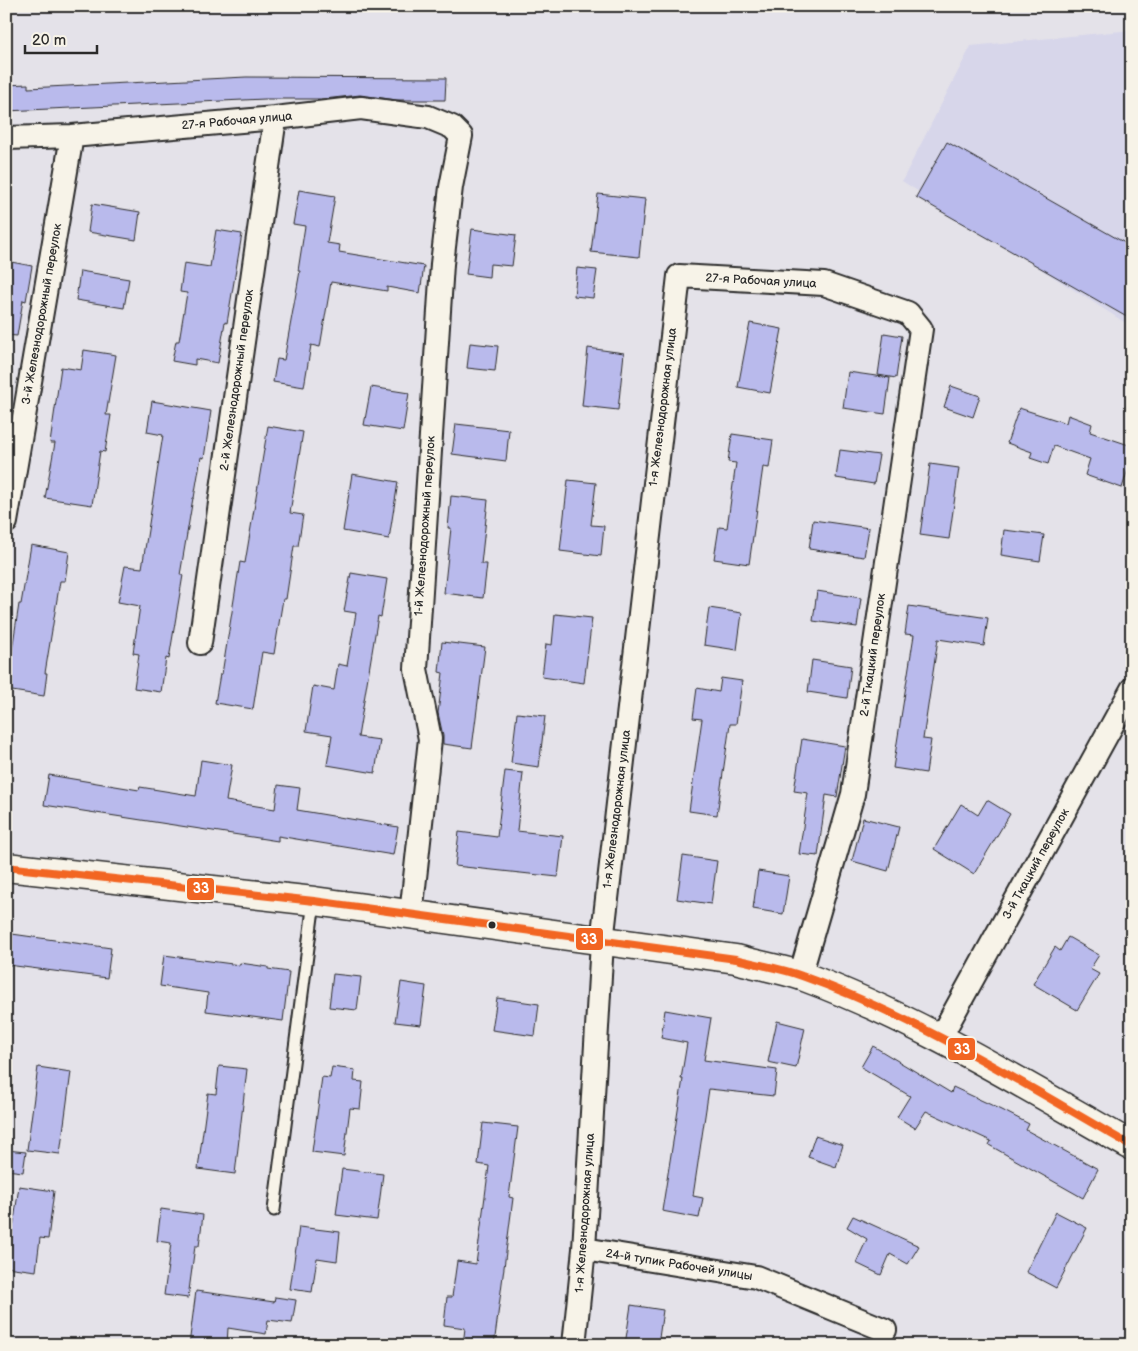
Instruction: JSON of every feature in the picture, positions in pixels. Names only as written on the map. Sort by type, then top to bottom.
[{"type":"main road","points":[[6,867],[314,901],[736,959],[800,976],[873,1006],[940,1038],[1132,1146]]},
{"type":"street","name":"27-я Рабочая улица","points":[[6,138],[72,136],[275,118],[361,108],[428,117],[452,127],[461,136]]},
{"type":"street","name":"2-й Железнодорожный переулок","points":[[200,643],[275,118]]},
{"type":"street","name":"3-й Железнодорожный переулок","points":[[6,522],[72,136]]},
{"type":"street","name":"1-й Железнодорожный переулок","points":[[411,915],[430,738],[416,669],[442,264],[451,187],[461,136]]},
{"type":"street","name":"27-я Рабочая улица","points":[[678,276],[824,284],[908,313],[921,330]]},
{"type":"street","name":"1-я Железнодорожная улица","points":[[574,1345],[584,1249],[602,942],[678,276]]},
{"type":"street","name":"2-й Ткацкий переулок","points":[[800,976],[853,794],[921,330]]},
{"type":"street","name":"3-й Ткацкий переулок","points":[[940,1038],[1132,690]]},
{"type":"street","name":"24-й тупик Рабочей улицы","points":[[584,1249],[756,1277],[884,1330]]},
{"type":"lane","points":[[274,1210],[314,901]]},
{"type":"shaded area","points":[[1132,30],[1132,327],[902,181],[971,46]]},
{"type":"building","points":[[246,77],[446,78],[445,100],[397,100],[360,95],[324,99],[265,99],[6,111],[6,85],[28,84],[28,88]]},
{"type":"building","points":[[947,142],[1132,247],[1132,320],[916,197]]},
{"type":"building","points":[[299,190],[335,196],[327,243],[340,245],[339,252],[424,266],[420,293],[387,287],[387,291],[331,282],[320,347],[311,345],[304,387],[273,382],[277,359],[284,360],[300,271],[298,271],[305,226],[293,224]]},
{"type":"building","points":[[598,194],[645,199],[639,257],[591,252]]},
{"type":"building","points":[[92,204],[140,212],[136,240],[88,232]]},
{"type":"building","points":[[472,229],[516,235],[512,266],[490,264],[489,277],[466,274]]},
{"type":"building","points":[[216,230],[242,234],[227,323],[225,322],[218,363],[195,359],[195,365],[172,361],[176,341],[179,341],[187,293],[180,292],[184,263],[210,267]]},
{"type":"building","points":[[6,261],[32,266],[26,301],[23,300],[17,336],[6,335]]},
{"type":"building","points":[[577,268],[597,270],[593,298],[574,296]]},
{"type":"building","points":[[80,271],[129,279],[124,308],[76,300]]},
{"type":"building","points":[[750,323],[782,329],[770,393],[738,387]]},
{"type":"building","points":[[884,333],[902,336],[896,378],[878,375]]},
{"type":"building","points":[[470,343],[498,346],[495,371],[467,368]]},
{"type":"building","points":[[588,348],[624,353],[618,410],[582,406]]},
{"type":"building","points":[[84,350],[116,355],[106,415],[111,415],[105,452],[100,451],[92,505],[45,498],[55,443],[50,443],[61,367],[81,370]]},
{"type":"building","points":[[848,372],[890,378],[885,414],[843,408]]},
{"type":"building","points":[[951,386],[980,396],[973,417],[944,407]]},
{"type":"building","points":[[371,387],[409,393],[403,431],[364,425]]},
{"type":"building","points":[[152,401],[211,411],[204,458],[201,457],[193,498],[180,575],[183,575],[169,659],[166,658],[161,692],[134,688],[139,654],[133,653],[140,606],[118,602],[125,566],[142,568],[163,435],[147,432]]},
{"type":"building","points":[[1019,408],[1066,423],[1068,415],[1092,424],[1090,432],[1132,446],[1132,457],[1122,488],[1085,475],[1090,459],[1054,446],[1048,464],[1030,458],[1032,452],[1007,443]]},
{"type":"building","points":[[456,424],[509,430],[506,461],[452,454]]},
{"type":"building","points":[[268,426],[303,432],[290,513],[303,515],[298,546],[294,546],[286,599],[283,599],[274,654],[262,652],[253,709],[215,703],[220,674],[222,674],[240,562],[245,563]]},
{"type":"building","points":[[732,434],[773,440],[769,468],[763,467],[749,564],[714,559],[719,527],[727,528],[736,463],[728,462]]},
{"type":"building","points":[[840,450],[879,455],[874,484],[836,478]]},
{"type":"building","points":[[930,464],[959,468],[949,539],[920,535]]},
{"type":"building","points":[[352,474],[398,482],[389,539],[343,531]]},
{"type":"building","points":[[568,480],[596,483],[591,525],[604,526],[601,556],[560,551]]},
{"type":"building","points":[[451,496],[488,500],[481,564],[487,564],[483,598],[444,593],[451,528],[448,528]]},
{"type":"building","points":[[813,520],[869,528],[864,557],[809,549]]},
{"type":"building","points":[[1004,530],[1044,535],[1040,561],[1001,555]]},
{"type":"building","points":[[31,545],[69,552],[65,581],[60,581],[45,673],[47,673],[44,696],[6,690],[19,604],[21,604]]},
{"type":"building","points":[[351,573],[387,579],[381,617],[378,616],[358,737],[380,740],[375,773],[327,765],[332,735],[306,731],[313,686],[334,690],[338,664],[347,666],[356,613],[344,611]]},
{"type":"building","points":[[817,591],[861,598],[857,627],[813,621]]},
{"type":"building","points":[[909,606],[988,618],[984,646],[938,639],[923,739],[931,740],[926,773],[893,768],[914,635],[905,634]]},
{"type":"building","points":[[709,608],[742,613],[737,650],[704,645]]},
{"type":"building","points":[[555,614],[592,618],[584,683],[542,677],[546,644],[552,645]]},
{"type":"building","points":[[442,642],[485,647],[472,748],[443,744],[438,713],[443,673],[439,672]]},
{"type":"building","points":[[812,660],[851,666],[847,698],[808,692]]},
{"type":"building","points":[[721,678],[742,681],[736,724],[730,724],[717,815],[689,811],[702,719],[693,718],[697,688],[719,692]]},
{"type":"building","points":[[517,713],[545,716],[539,767],[511,763]]},
{"type":"building","points":[[802,739],[845,746],[837,797],[826,795],[818,856],[799,854],[808,793],[794,791]]},
{"type":"building","points":[[201,760],[232,765],[226,801],[275,809],[278,785],[300,788],[297,810],[398,827],[393,855],[278,836],[278,841],[44,805],[49,775],[139,790],[140,787],[196,796]]},
{"type":"building","points":[[505,771],[523,773],[517,831],[563,836],[558,877],[455,866],[459,832],[497,837]]},
{"type":"building","points":[[987,800],[1010,814],[974,874],[934,849],[961,804],[978,815]]},
{"type":"building","points":[[863,818],[899,827],[888,871],[852,861]]},
{"type":"building","points":[[683,856],[717,861],[711,904],[677,899]]},
{"type":"building","points":[[758,871],[789,876],[783,914],[753,909]]},
{"type":"building","points":[[12,934],[111,948],[107,978],[8,965]]},
{"type":"building","points":[[1068,937],[1099,955],[1090,969],[1099,974],[1077,1010],[1033,984],[1055,947],[1060,951]]},
{"type":"building","points":[[164,955],[240,965],[240,963],[289,972],[283,1021],[206,1011],[208,993],[160,986]]},
{"type":"building","points":[[333,974],[361,977],[357,1010],[329,1007]]},
{"type":"building","points":[[401,982],[426,986],[421,1025],[395,1022]]},
{"type":"building","points":[[497,998],[539,1004],[535,1036],[492,1030]]},
{"type":"building","points":[[665,1010],[711,1018],[704,1060],[777,1070],[774,1096],[709,1089],[693,1196],[703,1198],[699,1218],[662,1211],[687,1043],[661,1038]]},
{"type":"building","points":[[777,1021],[805,1028],[796,1068],[768,1062]]},
{"type":"building","points":[[873,1046],[951,1093],[953,1087],[1029,1124],[1026,1130],[1098,1169],[1083,1198],[989,1145],[991,1141],[926,1111],[915,1128],[897,1117],[910,1096],[861,1067]]},
{"type":"building","points":[[219,1066],[247,1069],[235,1174],[198,1169],[208,1093],[216,1094]]},
{"type":"building","points":[[38,1067],[71,1072],[60,1154],[27,1150]]},
{"type":"building","points":[[332,1067],[355,1070],[354,1081],[363,1082],[360,1109],[350,1108],[344,1156],[312,1152],[322,1077],[330,1078]]},
{"type":"building","points":[[483,1123],[518,1127],[509,1197],[513,1198],[494,1345],[463,1345],[465,1328],[444,1325],[447,1297],[452,1297],[457,1261],[476,1264],[489,1166],[478,1164]]},
{"type":"building","points":[[815,1136],[843,1145],[836,1167],[808,1157]]},
{"type":"building","points":[[6,1150],[26,1152],[23,1172],[6,1170]]},
{"type":"building","points":[[342,1169],[383,1174],[377,1220],[336,1215]]},
{"type":"building","points":[[19,1186],[54,1191],[48,1239],[40,1238],[36,1271],[6,1267],[6,1249],[10,1249]]},
{"type":"building","points":[[161,1209],[203,1215],[199,1246],[195,1246],[188,1298],[164,1295],[171,1243],[157,1241]]},
{"type":"building","points":[[1056,1212],[1087,1228],[1056,1288],[1026,1272]]},
{"type":"building","points":[[853,1216],[919,1246],[908,1264],[890,1254],[881,1275],[856,1263],[867,1239],[847,1227]]},
{"type":"building","points":[[299,1227],[340,1232],[337,1261],[317,1258],[312,1292],[290,1289]]},
{"type":"building","points":[[196,1291],[274,1302],[275,1297],[296,1300],[292,1323],[268,1320],[266,1334],[228,1328],[227,1345],[189,1345]]},
{"type":"building","points":[[631,1305],[663,1310],[658,1345],[625,1345]]},
{"type":"transit line","name":"33","points":[[6,867],[314,901],[736,959],[778,969],[802,976],[887,1011],[1011,1076],[1132,1146]]}]
